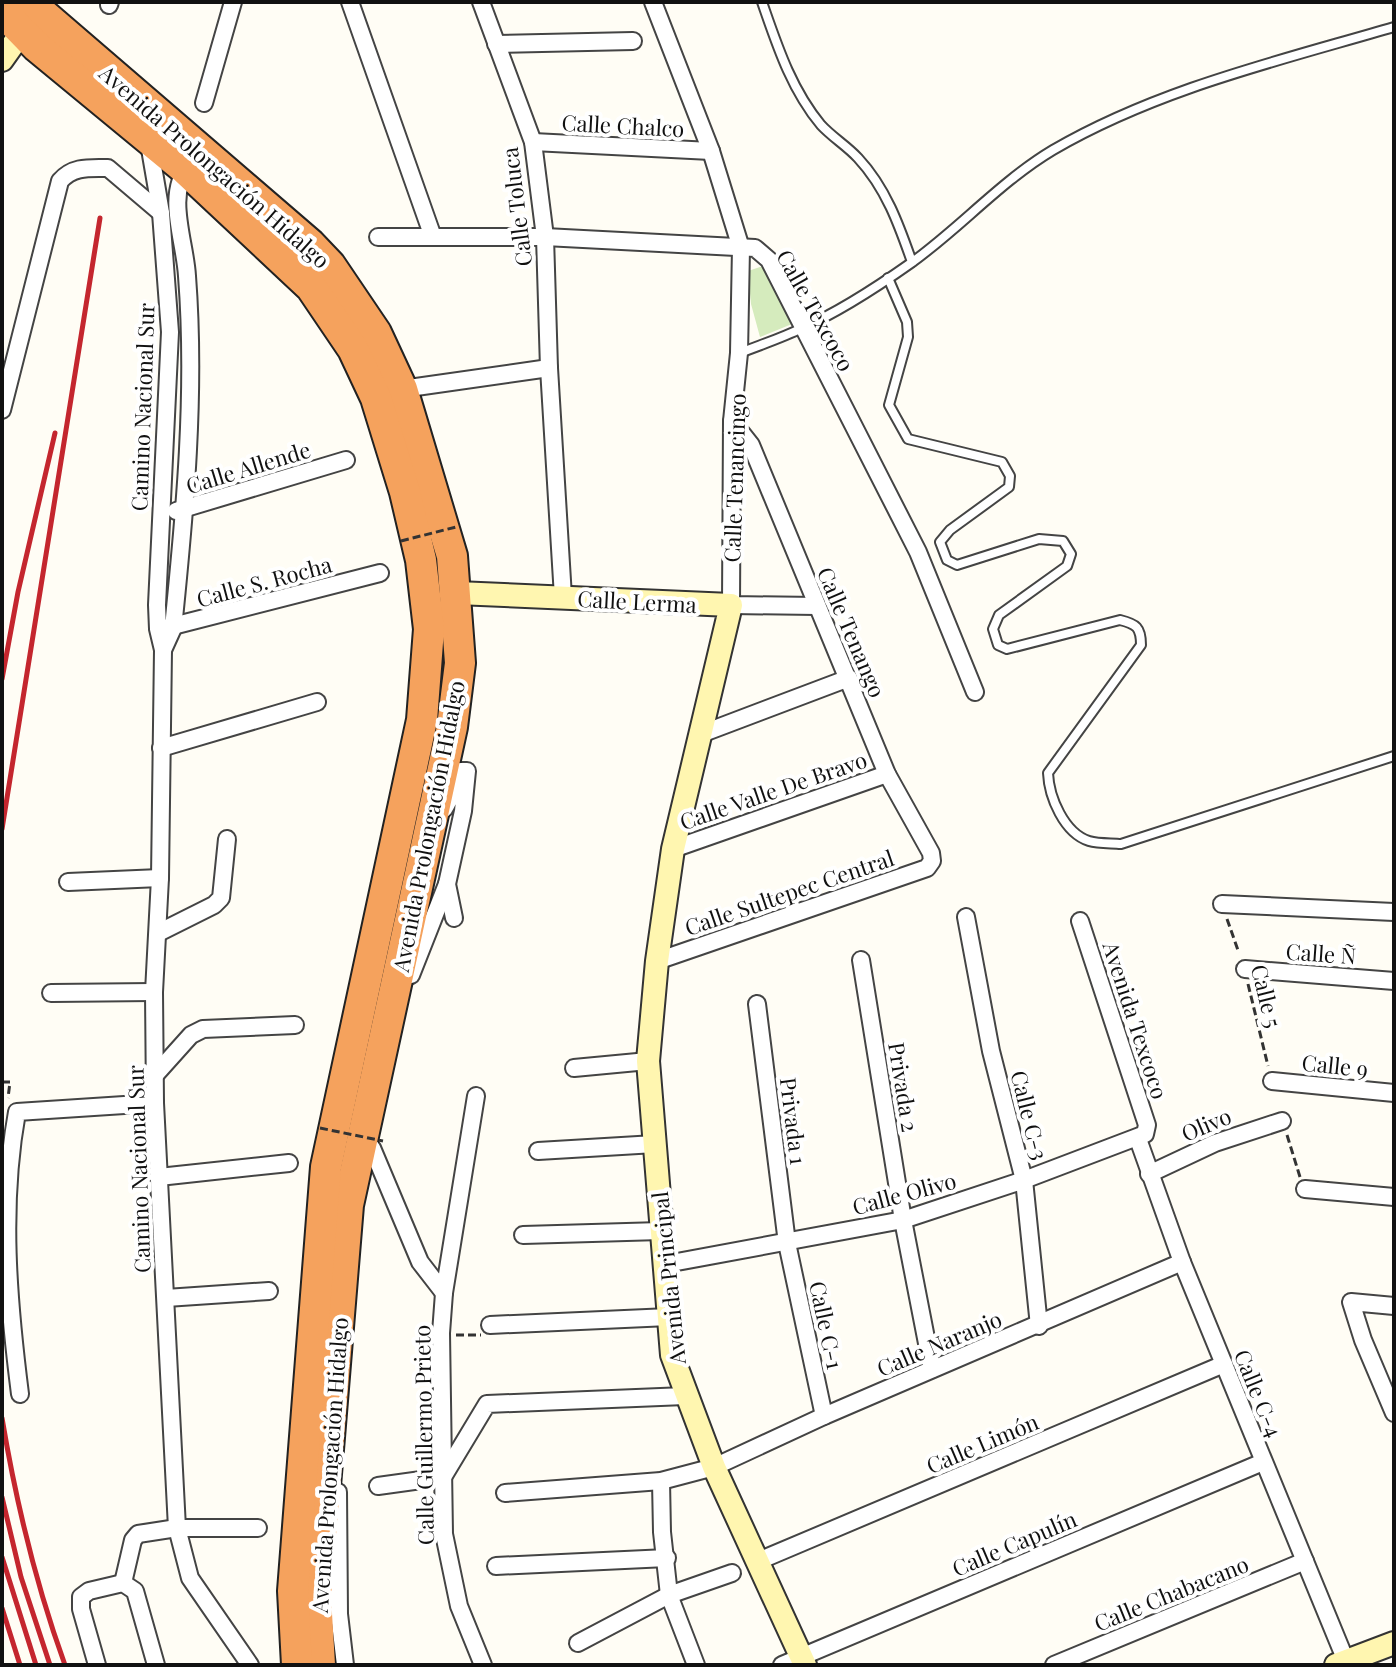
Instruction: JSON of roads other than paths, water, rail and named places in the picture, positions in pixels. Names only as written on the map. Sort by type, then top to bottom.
[{"type":"highway","name":"Avenida Prolongación Hidalgo","points":[[22,14],[192,160],[311,287],[353,349],[376,398],[405,492],[427,597],[428,663],[422,720],[326,1167],[293,1591],[297,1665]]},
{"type":"highway","name":"Avenida Prolongación Hidalgo","points":[[192,160],[278,216],[330,265],[376,333],[402,389],[452,556],[457,593],[460,663],[452,727],[348,1205],[316,1596],[320,1665]]},
{"type":"highway","points":[[428,663],[460,663]]},
{"type":"street","points":[[204,103],[233,2]]},
{"type":"street","points":[[350,2],[433,237]]},
{"type":"street","name":"Calle Toluca","points":[[481,2],[533,142],[545,237],[549,368],[563,597]]},
{"type":"street","name":"Calle Tenancingo","points":[[653,2],[711,151],[741,248],[739,353],[732,421],[731,605],[673,849],[657,961]]},
{"type":"street","points":[[2,60],[22,14]]},
{"type":"street","points":[[496,44],[633,41]]},
{"type":"street","name":"Camino Nacional Sur","points":[[159,131],[152,163],[161,213],[170,332],[161,513],[165,628]]},
{"type":"street","name":"Calle Chalco","points":[[533,142],[711,151]]},
{"type":"street","name":"Camino Nacional Sur","points":[[192,160],[176,189],[187,264],[191,386],[182,511],[163,650],[160,878],[154,992],[155,1103],[177,1528],[190,1578],[250,1665]]},
{"type":"street","points":[[2,410],[60,181],[77,169],[113,170],[161,213]]},
{"type":"street","name":"Calle Texcoco","points":[[378,237],[545,237],[755,248],[769,260],[918,552],[975,692]]},
{"type":"street","points":[[402,389],[549,368]]},
{"type":"street","name":"Calle Tenango","points":[[732,421],[751,445],[887,774],[931,853],[932,861]]},
{"type":"street","name":"Calle Allende","points":[[161,513],[182,511],[346,460]]},
{"type":"street","name":"Calle S. Rocha","points":[[165,628],[380,573]]},
{"type":"street","name":"Calle Lerma","points":[[457,593],[817,606]]},
{"type":"street","points":[[701,734],[849,678]]},
{"type":"street","points":[[161,748],[317,702]]},
{"type":"street","points":[[345,1665],[337,1566],[338,1476],[359,1214],[377,1145],[406,988],[447,884],[463,811],[467,771],[461,771],[451,799],[430,826]]},
{"type":"street","name":"Calle Valle De Bravo","points":[[673,849],[887,774]]},
{"type":"street","points":[[158,933],[214,905],[221,898],[227,839]]},
{"type":"street","name":"Calle Sultepec Central","points":[[657,961],[927,868],[932,861]]},
{"type":"street","points":[[68,882],[160,878]]},
{"type":"street","points":[[447,884],[454,918]]},
{"type":"street","points":[[1222,904],[1394,912]]},
{"type":"street","name":"Calle C-3","points":[[966,917],[991,1051],[1024,1180],[1039,1326]]},
{"type":"street","name":"Avenida Texcoco","points":[[1080,921],[1147,1125],[1142,1136]]},
{"type":"street","name":"Privada 2","points":[[861,960],[903,1220],[932,1369]]},
{"type":"street","name":"Avenida Principal","points":[[657,961],[648,1061],[672,1355],[685,1396],[796,1662]]},
{"type":"street","name":"Calle Ñ","points":[[1245,969],[1394,981]]},
{"type":"street","points":[[51,993],[154,992]]},
{"type":"street","name":"Privada 1","points":[[757,1004],[787,1243]]},
{"type":"street","points":[[156,1074],[191,1035],[203,1029],[295,1025]]},
{"type":"street","points":[[574,1068],[648,1061]]},
{"type":"street","name":"Calle 9","points":[[1272,1081],[1394,1093]]},
{"type":"street","name":"Calle Guillermo Prieto","points":[[476,1096],[444,1293],[441,1333],[444,1534],[459,1606],[483,1665]]},
{"type":"street","points":[[20,1394],[5,1245],[6,1182],[17,1112],[155,1103]]},
{"type":"street","name":"Olivo","points":[[1149,1174],[1215,1143],[1282,1121]]},
{"type":"street","name":"Calle Olivo","points":[[666,1264],[903,1220],[1142,1136]]},
{"type":"street","name":"Calle C-4","points":[[1142,1136],[1149,1174],[1182,1262],[1305,1561],[1341,1663]]},
{"type":"street","points":[[538,1151],[655,1144]]},
{"type":"street","points":[[377,1145],[420,1262],[444,1293]]},
{"type":"street","points":[[159,1177],[289,1163]]},
{"type":"street","points":[[1305,1189],[1394,1197]]},
{"type":"street","points":[[523,1235],[661,1231]]},
{"type":"street","name":"Calle C-1","points":[[787,1243],[824,1416]]},
{"type":"street","name":"Calle Naranjo","points":[[505,1493],[661,1481],[714,1467],[824,1416],[1182,1262]]},
{"type":"street","points":[[166,1298],[269,1291]]},
{"type":"street","points":[[1394,1306],[1351,1302],[1363,1340],[1394,1413]]},
{"type":"street","points":[[490,1325],[669,1317]]},
{"type":"street","name":"Calle Limón","points":[[756,1562],[1224,1364]]},
{"type":"street","points":[[378,1486],[443,1477],[487,1404],[685,1396]]},
{"type":"street","name":"Calle Capulín","points":[[796,1662],[1263,1462]]},
{"type":"street","points":[[661,1481],[662,1532],[669,1595],[696,1665]]},
{"type":"street","points":[[123,1583],[133,1540],[138,1534],[177,1528],[258,1528]]},
{"type":"street","points":[[496,1566],[667,1558]]},
{"type":"street","name":"Calle Chabacano","points":[[1054,1665],[1305,1561]]},
{"type":"street","points":[[578,1643],[669,1595],[732,1573]]},
{"type":"street","points":[[97,1665],[81,1609],[81,1597],[89,1591],[123,1583],[135,1591],[156,1665]]},
{"type":"street","points":[[1341,1663],[1394,1643]]},
{"type":"lane","points":[[762,2],[782,61],[794,84],[821,125],[859,158],[892,206],[912,262]]},
{"type":"lane","points":[[739,353],[803,328],[888,278],[1051,152],[1130,111],[1206,82],[1394,27]]},
{"type":"lane","points":[[888,278],[907,322],[908,337],[889,405],[899,427],[908,439],[1002,462],[1010,476],[1009,487],[950,530],[940,542],[947,560],[957,565],[1039,539],[1063,541],[1071,554],[1067,566],[999,615],[993,629],[998,645],[1007,649],[1120,620],[1135,624],[1141,632],[1141,645],[1048,773],[1048,791],[1067,825],[1088,841],[1121,844],[1394,756]]},
{"type":"railway","points":[[2,829],[100,218]]},
{"type":"railway","points":[[2,679],[18,592],[55,433]]},
{"type":"railway","points":[[2,1418],[28,1543],[65,1665]]},
{"type":"railway","points":[[2,1497],[21,1577],[50,1665]]},
{"type":"railway","points":[[2,1557],[36,1665]]},
{"type":"railway","points":[[2,1608],[20,1665]]}]
